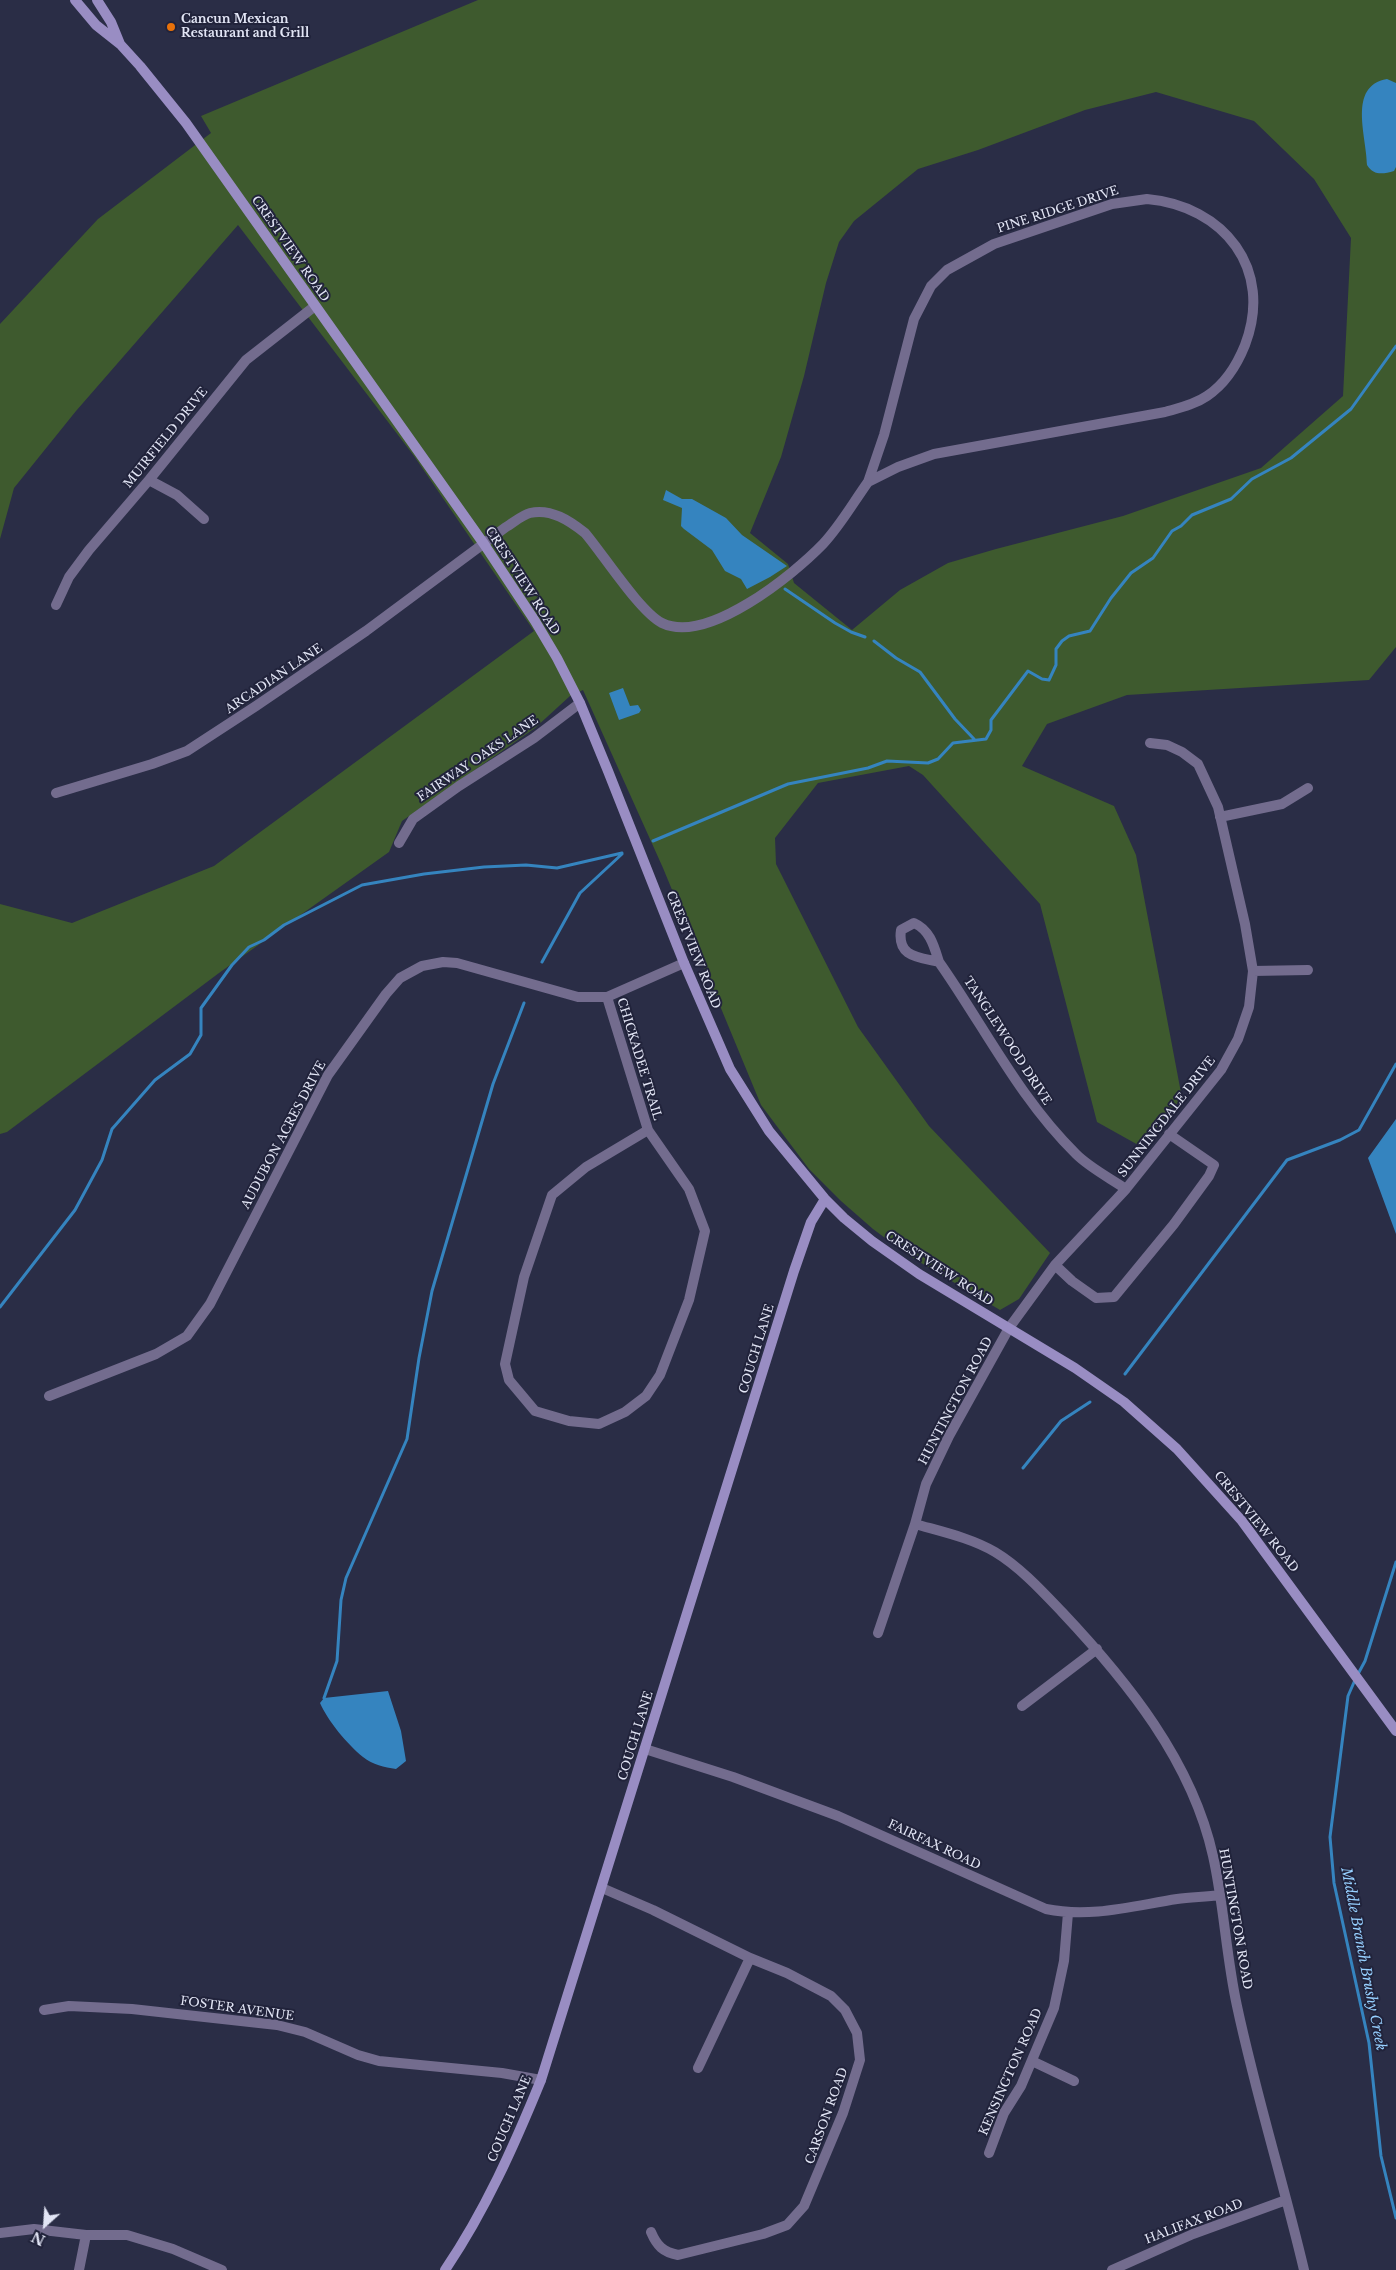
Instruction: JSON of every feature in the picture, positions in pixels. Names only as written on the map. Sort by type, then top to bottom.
[{"type":"street","name":"CRESTVIEW ROAD","points":[[75,0],[96,25],[120,44],[186,122],[484,544],[536,621],[580,703],[684,964],[730,1069],[769,1131],[825,1199],[844,1218],[872,1241],[919,1274],[1075,1368],[1124,1402],[1178,1449],[1242,1521],[1396,1731]]},
{"type":"street","name":"CRESTVIEW ROAD","points":[[97,0],[111,22],[120,44]]},
{"type":"street","name":"PINE RIDGE DRIVE","points":[[484,544],[529,513],[545,512],[559,516],[585,533],[646,612],[654,618],[672,626],[696,625],[718,619],[745,606],[798,568],[824,543],[868,482],[884,435],[908,338],[920,303],[931,286],[947,270],[970,255],[994,244],[1112,204],[1147,199],[1185,206],[1211,220],[1229,237],[1246,262],[1254,292],[1254,308],[1248,337],[1234,368],[1224,381],[1207,397],[1165,412],[934,454],[868,482]]},
{"type":"street","name":"MUIRFIELD DRIVE","points":[[56,605],[69,577],[89,550],[149,480],[246,360],[315,306]]},
{"type":"street","points":[[149,480],[177,495],[204,519]]},
{"type":"street","name":"ARCADIAN LANE","points":[[56,793],[152,764],[187,751],[366,631],[484,544]]},
{"type":"street","name":"FAIRWAY OAKS LANE","points":[[399,843],[413,820],[459,786],[534,738],[580,703]]},
{"type":"street","name":"SUNNINGDALE DRIVE","points":[[1009,1328],[1055,1265],[1126,1189],[1221,1070],[1238,1039],[1249,1007],[1253,971],[1245,924],[1220,817],[1208,783],[1198,764],[1182,752],[1167,745],[1150,743]]},
{"type":"street","points":[[1220,817],[1282,804],[1308,788]]},
{"type":"street","name":"TANGLEWOOD DRIVE","points":[[939,962],[1017,1084],[1046,1121],[1077,1156],[1126,1189]]},
{"type":"street","name":"AUDUBON ACRES DRIVE","points":[[49,1396],[156,1354],[187,1336],[210,1304],[328,1075],[389,990],[404,975],[432,963],[457,963],[578,997],[607,997],[684,964]]},
{"type":"street","points":[[1253,971],[1308,970]]},
{"type":"street","name":"CHICKADEE TRAIL","points":[[607,997],[648,1130],[689,1189],[705,1231],[689,1300],[660,1375],[646,1396],[625,1412],[599,1424],[569,1421],[534,1411],[509,1380],[505,1364],[524,1278],[552,1195],[586,1168],[648,1130]]},
{"type":"street","points":[[1055,1265],[1072,1281],[1096,1298],[1114,1297],[1174,1224],[1209,1176],[1214,1165],[1168,1134]]},
{"type":"street","name":"COUCH LANE","points":[[445,2270],[473,2226],[512,2150],[541,2080],[794,1271],[811,1222],[825,1199]]},
{"type":"street","name":"HUNTINGTON ROAD","points":[[1009,1328],[949,1436],[926,1484],[916,1524],[979,1543],[998,1554],[1035,1584],[1097,1649],[1147,1713],[1177,1762],[1193,1796],[1213,1855],[1236,2004],[1304,2270]]},
{"type":"street","points":[[878,1633],[916,1524]]},
{"type":"street","points":[[1022,1706],[1097,1649]]},
{"type":"street","name":"FAIRFAX ROAD","points":[[646,1749],[793,1798],[875,1831],[960,1872],[1046,1909],[1068,1913],[1118,1910],[1178,1899],[1220,1895]]},
{"type":"street","name":"CARSON ROAD","points":[[602,1888],[653,1910],[750,1958],[787,1973],[831,1996],[845,2010],[857,2033],[860,2060],[843,2113],[804,2206],[786,2225],[764,2234],[678,2255],[667,2253],[656,2244],[651,2232]]},
{"type":"street","name":"KENSINGTON ROAD","points":[[990,2152],[1004,2113],[1021,2086],[1054,2008],[1064,1961],[1068,1913]]},
{"type":"street","points":[[698,2068],[750,1958]]},
{"type":"street","name":"FOSTER AVENUE","points":[[44,2010],[69,2006],[132,2009],[268,2024],[305,2032],[358,2055],[379,2061],[502,2073],[541,2080]]},
{"type":"street","points":[[1032,2061],[1074,2081]]},
{"type":"street","name":"HALIFAX ROAD","points":[[1112,2270],[1193,2234],[1286,2200]]},
{"type":"street","points":[[0,2233],[34,2229],[86,2235],[127,2235],[173,2249],[204,2267],[222,2270]]},
{"type":"street","points":[[79,2270],[86,2235]]},
{"type":"green space","points":[[478,0],[1396,0],[1396,647],[1369,680],[1127,695],[1047,724],[1022,766],[1114,806],[1136,855],[1182,1098],[1140,1146],[1097,1122],[1040,904],[923,775],[909,766],[818,783],[775,838],[776,864],[858,1027],[929,1126],[1050,1253],[1019,1299],[1000,1310],[908,1255],[873,1229],[809,1169],[761,1105],[663,868],[583,690],[570,696],[535,728],[402,821],[389,852],[219,973],[7,1132],[0,1134],[0,904],[72,923],[214,866],[534,631],[414,456],[238,225],[76,411],[14,488],[0,539],[0,324],[98,219],[211,133],[201,116]],"holes":[[[1156,92],[1254,121],[1314,179],[1351,238],[1343,396],[1261,468],[1123,516],[948,563],[900,590],[852,630],[794,583],[788,564],[750,533],[781,457],[804,376],[826,283],[839,242],[854,221],[918,169],[978,150],[1085,110]]]},
{"type":"water","points":[[1387,79],[1396,83],[1396,167],[1394,171],[1376,173],[1367,165],[1362,114],[1363,102],[1367,91],[1375,84]]},
{"type":"water","points":[[666,490],[682,499],[692,499],[726,518],[742,535],[787,566],[747,589],[741,579],[725,571],[712,550],[681,526],[682,508],[663,500]]},
{"type":"water","points":[[623,688],[630,706],[638,705],[641,710],[639,713],[619,720],[609,693]]},
{"type":"water","points":[[1396,1119],[1396,1234],[1368,1158]]},
{"type":"water","points":[[388,1691],[401,1731],[406,1761],[396,1769],[375,1764],[363,1757],[338,1732],[320,1703],[324,1698]]},
{"type":"waterway","points":[[653,841],[788,784],[868,768],[887,761],[928,763],[938,759],[953,743],[986,739],[991,730],[991,720],[1028,671],[1042,679],[1049,680],[1056,665],[1056,649],[1062,641],[1069,636],[1090,631],[1111,598],[1131,573],[1153,558],[1172,531],[1181,526],[1192,515],[1231,499],[1252,479],[1291,458],[1351,409],[1396,346]]},
{"type":"waterway","points":[[785,589],[835,623],[865,637]]},
{"type":"waterway","points":[[874,641],[896,658],[920,672],[955,719],[974,739]]},
{"type":"waterway","points":[[0,1307],[75,1210],[102,1160],[112,1129],[155,1080],[190,1054],[201,1035],[201,1008],[232,965],[249,947],[264,940],[284,925],[362,885],[424,874],[484,867],[526,865],[557,868],[622,853]]},
{"type":"waterway","points":[[542,962],[580,893],[622,854]]},
{"type":"waterway","points":[[324,1698],[337,1661],[341,1600],[346,1578],[407,1439],[419,1358],[432,1291],[493,1084],[524,1003]]},
{"type":"waterway","points":[[1125,1374],[1287,1160],[1340,1140],[1359,1130],[1396,1064]]},
{"type":"waterway","points":[[1023,1468],[1061,1421],[1090,1402]]},
{"type":"waterway","name":"Middle Branch Brushy Creek","points":[[1358,1674],[1365,1661],[1396,1562]]},
{"type":"waterway","name":"Middle Branch Brushy Creek","points":[[1355,1680],[1348,1696],[1330,1837],[1334,1883],[1369,2043],[1381,2156],[1396,2218]]},
{"type":"place","name":"Cancun Mexican Restaurant and Grill","points":[[171,27]]}]
